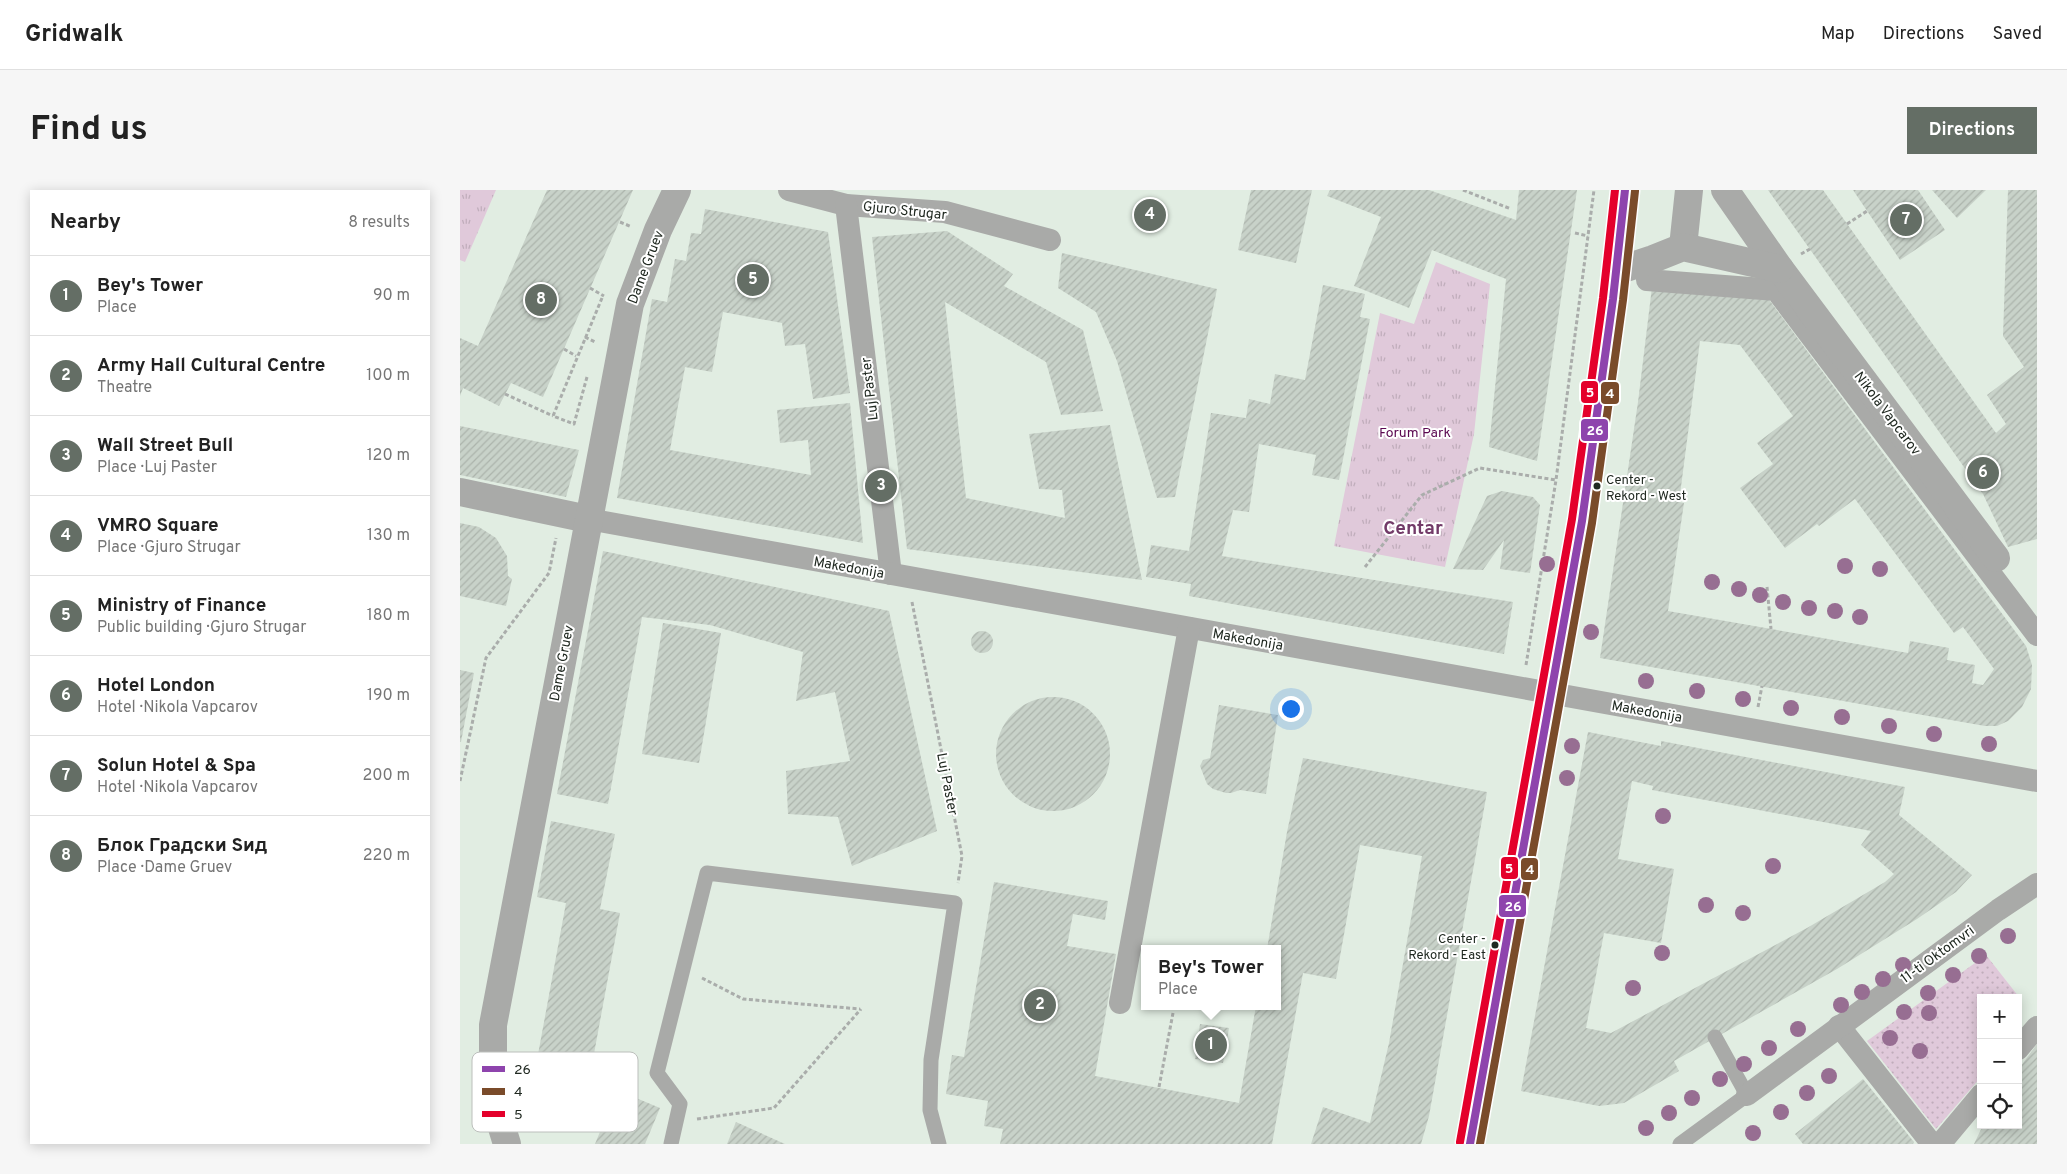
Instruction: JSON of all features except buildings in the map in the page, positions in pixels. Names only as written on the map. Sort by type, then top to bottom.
[{"type":"street","name":"Dame Gruev","points":[[493,1052],[493,1025],[630,304],[658,230],[678,190]]},
{"type":"street","name":"Gjuro Strugar","points":[[789,190],[846,205],[945,212],[1050,240]]},
{"type":"street","points":[[1470,1144],[1582,521],[1617,271],[1625,190]]},
{"type":"street","points":[[1684,247],[1689,190]]},
{"type":"street","name":"Nikola Vapcarov","points":[[1725,190],[1780,268],[1916,475],[1996,558]]},
{"type":"street","name":"Luj Paster","points":[[846,205],[899,576]]},
{"type":"street","points":[[1617,271],[1684,247],[1780,268]]},
{"type":"street","points":[[1647,280],[1776,290],[2037,635]]},
{"type":"street","name":"Makedonija","points":[[460,492],[560,514],[2037,781]]},
{"type":"street","points":[[1120,1004],[1189,628]]},
{"type":"street","name":"11-ti Oktomvri","points":[[1747,1095],[1998,910],[2037,884]]},
{"type":"street","points":[[1839,1026],[1932,1144]]},
{"type":"street","points":[[2022,1044],[2037,1027]]},
{"type":"street","points":[[1940,1144],[1977,1100]]},
{"type":"street","name":"Dame Gruev","points":[[503,1132],[507,1144]]},
{"type":"lane","points":[[671,1144],[680,1104],[657,1073],[707,873],[955,903],[931,1060],[930,1110],[939,1144]]},
{"type":"lane","points":[[1715,1037],[1747,1095]]},
{"type":"lane","name":"11-ti Oktomvri","points":[[1680,1144],[1747,1095]]},
{"type":"path","points":[[1463,190],[1510,209]]},
{"type":"path","points":[[1522,688],[1556,480],[1594,190]]},
{"type":"path","points":[[1847,224],[1867,211]]},
{"type":"path","points":[[629,236],[636,220]]},
{"type":"path","points":[[1575,233],[1588,236]]},
{"type":"path","points":[[553,416],[576,356],[606,287]]},
{"type":"path","points":[[590,288],[611,300]]},
{"type":"path","points":[[584,337],[596,342]]},
{"type":"path","points":[[564,349],[576,356]]},
{"type":"path","points":[[505,394],[574,424]]},
{"type":"path","points":[[1365,567],[1422,495],[1480,468],[1556,480]]},
{"type":"path","points":[[460,781],[486,658],[549,573],[560,514]]},
{"type":"path","name":"Luj Paster","points":[[899,576],[962,856],[955,903]]},
{"type":"path","points":[[1767,587],[1771,629]]},
{"type":"path","points":[[676,1122],[774,1108],[861,1009],[743,999],[682,968]]},
{"type":"path","points":[[1159,1087],[1173,1013]]},
{"type":"green space","points":[[460,190],[496,190],[465,262],[460,260]]},
{"type":"green space","name":"Forum Park","points":[[1436,262],[1490,284],[1474,434],[1445,567],[1334,546],[1380,313],[1414,324]]},
{"type":"green space","points":[[1986,955],[2017,994],[1977,994],[1977,1082],[1936,1129],[1867,1041]]},
{"type":"transit line","name":"5","points":[[1460,1142],[1572,519],[1603,298],[1615,190]]},
{"type":"transit line","name":"26","points":[[1470,1144],[1582,521],[1613,299],[1625,190]]},
{"type":"transit line","name":"4","points":[[1480,1144],[1592,523],[1623,300],[1635,191]]},
{"type":"place","name":"VMRO Square","points":[[1150,215]]},
{"type":"place","name":"Solun Hotel & Spa","points":[[1906,220]]},
{"type":"place","name":"Ministry of Finance","points":[[753,280]]},
{"type":"place","name":"Блок Градски Sид","points":[[541,300]]},
{"type":"place","name":"Hotel London","points":[[1983,473]]},
{"type":"place","name":"Wall Street Bull","points":[[881,486]]},
{"type":"place","name":"Center - Rekord - West","points":[[1597,486]]},
{"type":"place","name":"Center - Rekord - East","points":[[1495,945]]},
{"type":"place","name":"Army Hall Cultural Centre","points":[[1040,1005]]},
{"type":"place","name":"Bey's Tower","points":[[1211,1045]]},
{"type":"district","name":"Centar","points":[[1413,527]]}]
